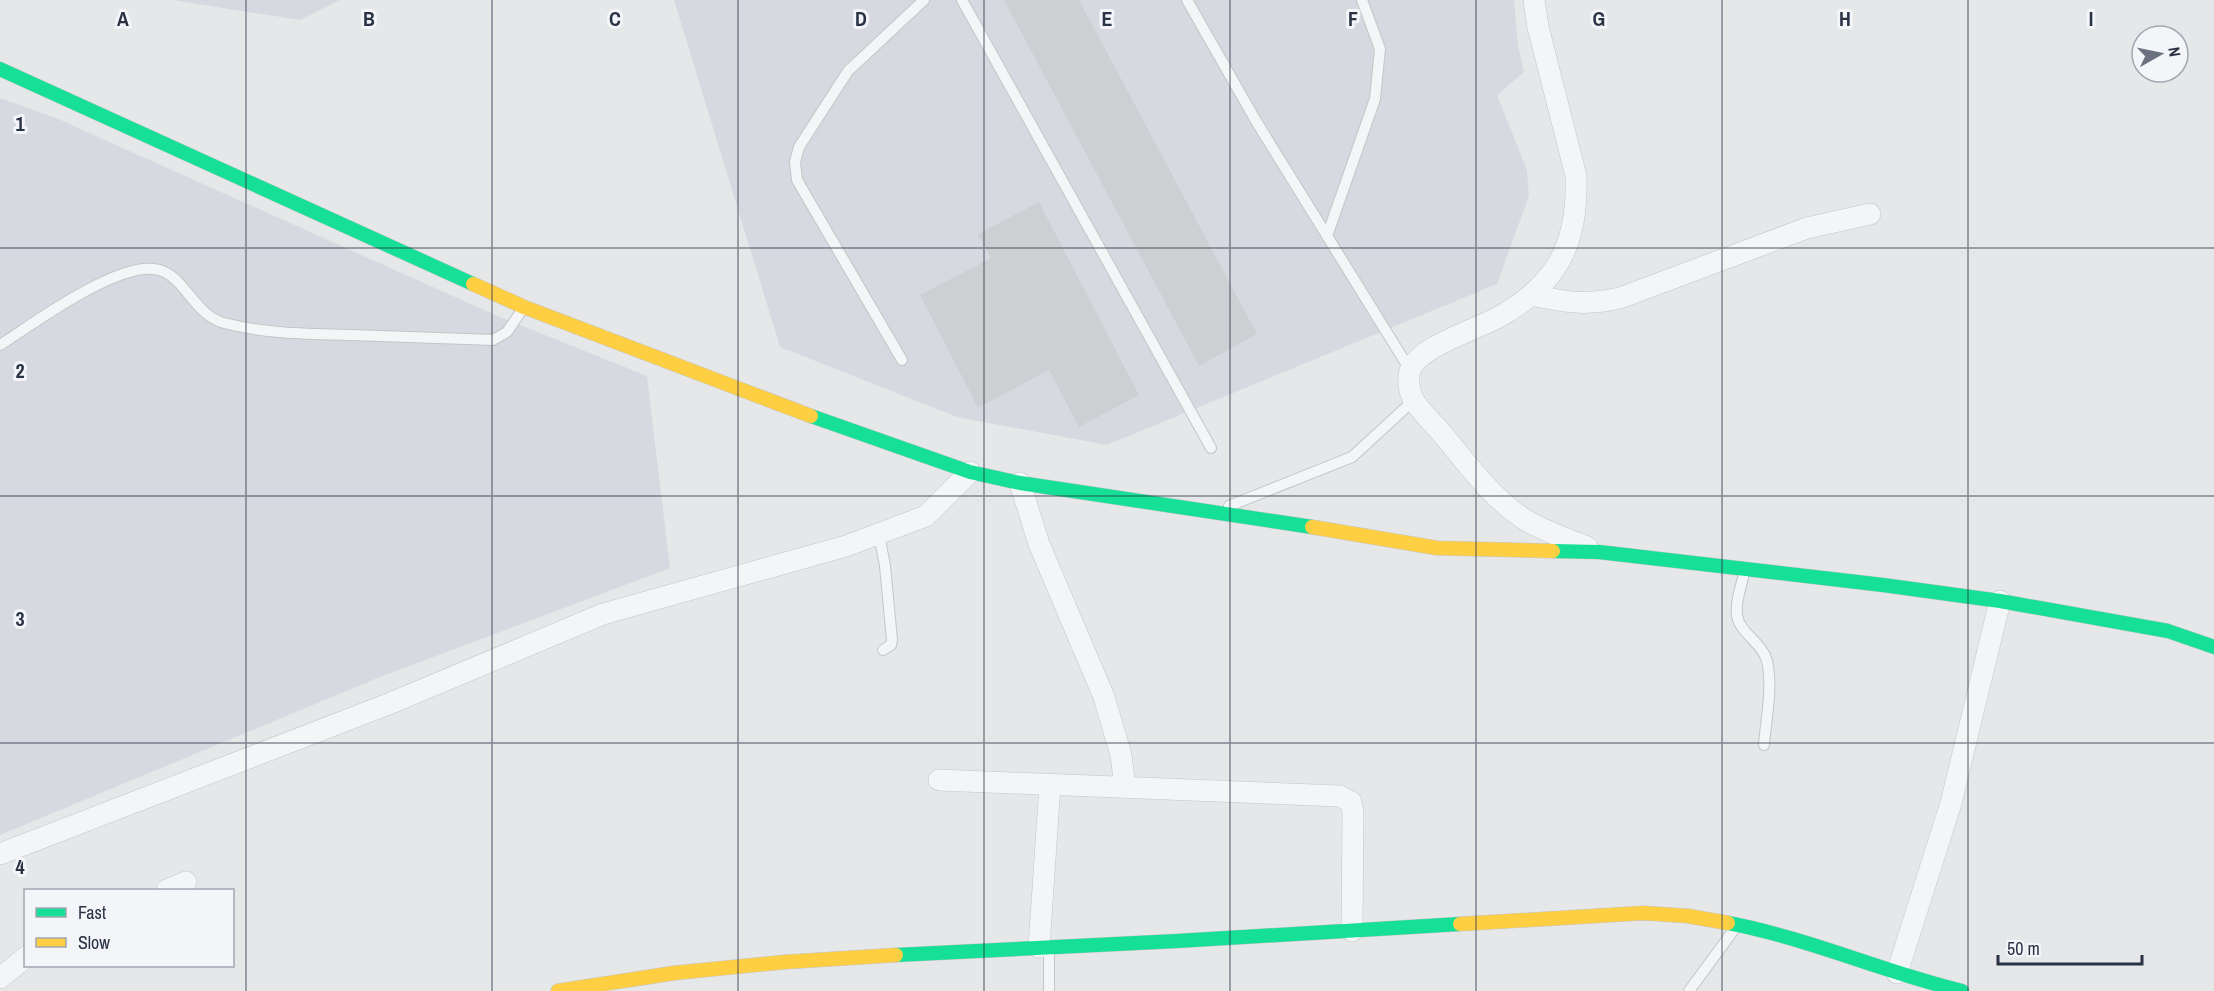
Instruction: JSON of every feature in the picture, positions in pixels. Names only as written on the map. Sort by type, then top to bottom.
[{"type":"street","points":[[1534,0],[1538,27],[1576,176],[1577,201],[1573,227],[1565,252],[1550,275],[1531,296],[1508,312],[1442,343],[1416,361],[1410,370],[1409,380],[1414,400],[1494,494],[1528,522],[1599,552]]},
{"type":"street","points":[[0,69],[41,85],[524,307],[818,419],[970,472],[1020,483],[1215,511],[1437,548],[1599,552],[1883,585],[2000,602],[2168,631],[2214,647]]},
{"type":"street","points":[[1531,296],[1576,304],[1620,298],[1807,228],[1870,214]]},
{"type":"street","points":[[0,854],[392,703],[603,614],[846,546],[926,516],[970,472]]},
{"type":"street","points":[[1020,483],[1038,544],[1104,697],[1121,755],[1125,788]]},
{"type":"street","points":[[1898,973],[1951,802],[2000,602]]},
{"type":"street","points":[[939,780],[1340,796],[1351,802],[1353,812],[1352,930]]},
{"type":"street","points":[[1044,947],[1050,785]]},
{"type":"street","points":[[170,889],[186,882]]},
{"type":"street","points":[[558,991],[675,973],[785,962],[1643,913],[1678,914],[1738,924],[1816,946],[1930,984],[1962,991]]},
{"type":"street","points":[[0,978],[24,959]]},
{"type":"lane","points":[[902,360],[797,180],[795,162],[799,147],[848,71],[924,0]]},
{"type":"lane","points":[[962,0],[1211,448]]},
{"type":"lane","points":[[1187,0],[1256,121],[1410,370]]},
{"type":"lane","points":[[1327,236],[1375,99],[1380,49],[1362,0]]},
{"type":"lane","points":[[0,345],[78,295],[124,273],[153,268],[173,276],[198,308],[222,322],[284,333],[493,340],[507,332],[524,307]]},
{"type":"lane","points":[[1215,511],[1352,457],[1414,400]]},
{"type":"lane","points":[[879,534],[885,566],[892,640],[891,645],[883,650]]},
{"type":"lane","points":[[1745,569],[1737,614],[1739,624],[1757,643],[1767,658],[1770,678],[1764,745]]},
{"type":"lane","points":[[1689,991],[1738,924]]},
{"type":"lane","points":[[1044,947],[1048,991]]},
{"type":"shaded area","points":[[172,0],[340,0],[300,20]]},
{"type":"shaded area","points":[[674,0],[1514,0],[1518,46],[1524,72],[1497,95],[1527,170],[1529,196],[1497,284],[1107,445],[957,417],[780,347]]},
{"type":"shaded area","points":[[0,98],[56,118],[493,314],[647,376],[670,568],[380,677],[0,835]]},
{"type":"building","points":[[1004,0],[1079,0],[1257,334],[1199,366]]},
{"type":"building","points":[[1039,202],[1139,395],[1079,427],[1049,370],[978,408],[920,295],[991,258],[978,234]]},
{"type":"traffic: fast","points":[[0,69],[473,284]]},
{"type":"traffic: fast","points":[[811,416],[970,472],[1020,483],[1312,527]]},
{"type":"traffic: fast","points":[[1553,551],[1599,552],[2000,601],[2168,631],[2214,647]]},
{"type":"traffic: fast","points":[[1728,923],[1787,937],[1962,991]]},
{"type":"traffic: fast","points":[[896,955],[1460,924]]},
{"type":"traffic: slow","points":[[473,284],[524,307],[811,416]]},
{"type":"traffic: slow","points":[[1312,527],[1437,548],[1553,551]]},
{"type":"traffic: slow","points":[[1460,924],[1643,913],[1688,916],[1728,923]]},
{"type":"traffic: slow","points":[[558,991],[674,973],[785,962],[896,955]]}]
